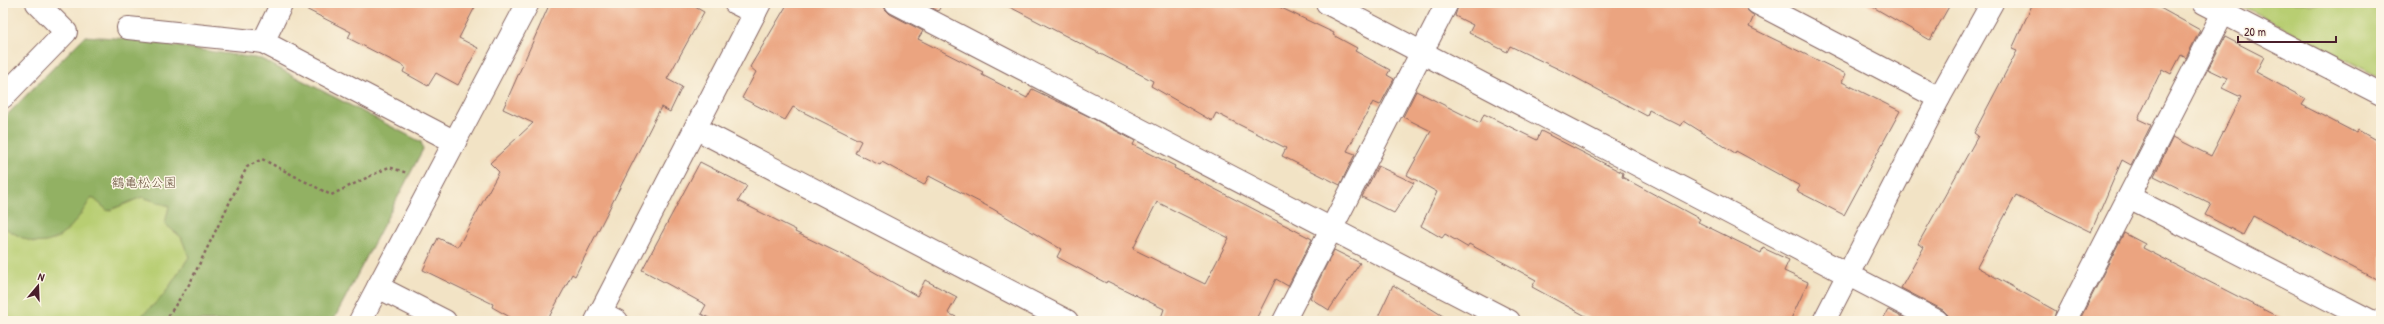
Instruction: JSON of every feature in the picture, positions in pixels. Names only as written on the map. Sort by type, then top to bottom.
[{"type":"street","points":[[3,97],[66,32],[37,3]]},
{"type":"street","points":[[263,42],[282,3]]},
{"type":"street","points":[[360,321],[528,3]]},
{"type":"street","points":[[604,318],[695,128],[757,8],[735,3]]},
{"type":"street","points":[[896,3],[1509,321]]},
{"type":"street","points":[[1327,3],[1938,321]]},
{"type":"street","points":[[1284,321],[1447,3]]},
{"type":"street","points":[[1757,3],[1939,98]]},
{"type":"street","points":[[1824,321],[1939,98],[1992,3]]},
{"type":"street","points":[[2204,3],[2381,94]]},
{"type":"street","points":[[2065,321],[2224,13]]},
{"type":"street","points":[[128,28],[263,42],[454,142]]},
{"type":"street","points":[[695,128],[1067,321]]},
{"type":"street","points":[[2129,197],[2371,321]]},
{"type":"street","points":[[378,286],[445,321]]},
{"type":"path","points":[[165,321],[190,283],[247,167],[262,159],[331,195],[389,167],[433,183]]},
{"type":"green space","points":[[2236,3],[2381,3],[2381,78]]},
{"type":"green space","name":"鶴亀松公園","points":[[85,36],[261,59],[421,142],[423,149],[333,321],[3,321],[3,119]]},
{"type":"green space","name":"鶴亀松公園","points":[[85,36],[129,39],[261,59],[421,142],[423,149],[333,321],[136,321],[163,296],[189,257],[181,237],[165,224],[169,206],[142,197],[108,211],[92,197],[69,229],[53,240],[44,242],[26,240],[3,227],[3,119]]},
{"type":"building","points":[[294,3],[477,3],[459,38],[478,48],[458,85],[436,73],[428,86],[403,72],[405,67],[348,38],[351,32]]},
{"type":"building","points":[[550,3],[688,3],[704,12],[667,79],[682,87],[670,112],[661,107],[575,276],[572,274],[547,321],[517,321],[492,307],[493,304],[423,270],[438,238],[458,247],[499,172],[490,163],[533,123],[503,109]]},
{"type":"building","points":[[788,3],[884,3],[885,9],[890,14],[923,31],[918,39],[983,72],[982,75],[1027,98],[1032,89],[1088,116],[1135,141],[1133,145],[1175,166],[1174,168],[1312,239],[1288,286],[1276,279],[1255,321],[1160,321],[1164,309],[1107,281],[1106,283],[1057,257],[1061,249],[993,209],[929,176],[924,185],[882,162],[880,165],[855,153],[861,141],[793,107],[785,120],[742,98],[756,72],[750,67]],"holes":[[[1157,202],[1229,238],[1205,284],[1133,249]]]},
{"type":"building","points":[[923,3],[943,3],[938,11]]},
{"type":"building","points":[[1002,3],[1271,3],[1334,33],[1333,35],[1357,48],[1355,51],[1390,70],[1387,75],[1394,79],[1380,105],[1373,102],[1347,151],[1355,154],[1340,185],[1282,156],[1286,148],[1216,113],[1212,121],[1151,86],[1153,81]]},
{"type":"building","points":[[1459,3],[1745,3],[1747,10],[1754,16],[1749,27],[1846,74],[1842,82],[1900,111],[1844,215],[1797,191],[1800,186],[1736,151],[1735,153],[1684,121],[1681,126],[1649,110],[1647,116],[1569,74],[1510,46],[1507,52],[1469,33],[1473,25],[1455,16]]},
{"type":"building","points":[[1866,3],[1951,3],[1930,40]]},
{"type":"building","points":[[2033,3],[2151,3],[2200,30],[2186,58],[2181,55],[2171,74],[2162,69],[2138,119],[2151,125],[2131,165],[2122,160],[2091,232],[2016,195],[1977,267],[2056,311],[2053,321],[1949,321],[1948,315],[1943,310],[1901,288],[1924,247],[1918,244],[1978,136],[1974,133],[2017,51],[2012,49]]},
{"type":"building","points":[[2225,37],[2264,57],[2256,72],[2306,99],[2302,105],[2356,133],[2358,130],[2381,143],[2381,282],[2253,216],[2243,235],[2205,215],[2211,204],[2154,176],[2173,137],[2211,156],[2241,97],[2222,88],[2227,78],[2208,69]]},
{"type":"building","points":[[1416,91],[1480,123],[1484,114],[1537,140],[1541,131],[1623,173],[1622,177],[1700,219],[1698,222],[1761,253],[1763,248],[1789,260],[1784,271],[1808,282],[1790,321],[1595,321],[1532,287],[1536,280],[1469,244],[1467,247],[1445,234],[1442,238],[1421,226],[1437,192],[1407,175],[1431,131],[1403,117]]},
{"type":"building","points":[[700,162],[747,186],[738,201],[796,230],[795,232],[851,259],[917,296],[925,280],[957,297],[948,313],[964,321],[715,321],[701,314],[706,305],[642,270]]},
{"type":"building","points":[[1378,166],[1414,183],[1394,213],[1362,197]]},
{"type":"building","points":[[2124,233],[2145,244],[2143,248],[2286,321],[2079,321]]},
{"type":"building","points":[[1334,250],[1360,263],[1329,310],[1310,298]]},
{"type":"building","points":[[1393,285],[1451,321],[1376,321]]},
{"type":"building","points":[[1888,310],[1910,321],[1882,321]]}]
